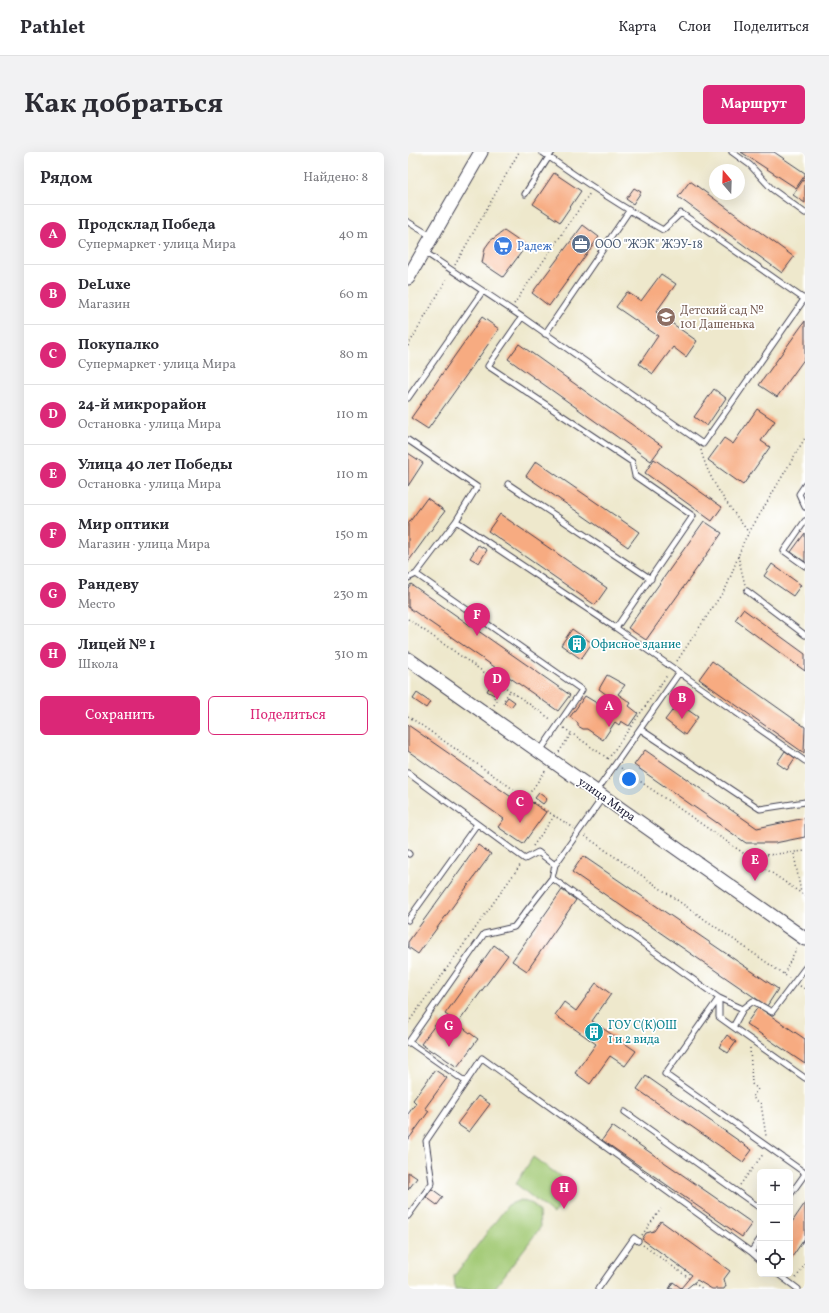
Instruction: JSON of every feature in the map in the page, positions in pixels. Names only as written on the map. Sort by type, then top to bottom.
[{"type":"street","points":[[408,278],[481,152]]},
{"type":"street","name":"улица Мира","points":[[408,659],[804,938]]},
{"type":"lane","points":[[423,251],[482,292],[522,317],[703,444],[805,298],[681,213],[663,230],[629,211],[593,188],[551,154],[542,152]]},
{"type":"lane","points":[[732,152],[750,165],[772,190],[805,213]]},
{"type":"lane","points":[[525,194],[551,154]]},
{"type":"lane","points":[[545,334],[629,211]]},
{"type":"lane","points":[[408,222],[432,236]]},
{"type":"lane","points":[[408,398],[482,292]]},
{"type":"lane","points":[[522,317],[488,366],[632,462],[635,476],[693,516],[616,628]]},
{"type":"lane","points":[[408,440],[477,487],[456,521],[416,574],[408,578]]},
{"type":"lane","points":[[508,484],[651,579]]},
{"type":"lane","points":[[805,486],[799,494],[805,507]]},
{"type":"lane","points":[[456,521],[616,628],[805,761]]},
{"type":"lane","points":[[805,521],[784,551],[805,566]]},
{"type":"lane","points":[[416,574],[582,690],[540,751]]},
{"type":"lane","points":[[747,591],[805,635]]},
{"type":"lane","points":[[466,1082],[408,1042],[484,934],[514,927],[552,878],[556,865],[579,831],[616,764],[679,673]]},
{"type":"lane","points":[[640,730],[760,809],[805,802]]},
{"type":"lane","points":[[408,773],[525,859],[538,852],[556,865]]},
{"type":"lane","points":[[408,920],[477,824]]},
{"type":"lane","points":[[552,878],[719,998],[743,1009]]},
{"type":"lane","points":[[733,1027],[743,1009],[753,1001],[772,1012],[805,968]]},
{"type":"lane","points":[[719,998],[720,1017],[805,1078]]},
{"type":"lane","points":[[719,998],[665,1074],[805,1174],[793,1191]]},
{"type":"lane","points":[[408,1216],[432,1182],[426,1141],[482,1058],[757,1257]]},
{"type":"lane","points":[[625,1112],[757,1206]]},
{"type":"lane","points":[[598,1289],[634,1238],[638,1241]]},
{"type":"lane","points":[[751,1252],[759,1241]]},
{"type":"lane","points":[[782,1277],[798,1289]]},
{"type":"path","points":[[408,346],[520,152]]},
{"type":"path","points":[[510,310],[593,188]]},
{"type":"path","points":[[608,759],[672,668],[726,586],[749,533],[805,438]]},
{"type":"path","points":[[698,441],[706,469],[717,489],[749,533]]},
{"type":"path","points":[[738,556],[747,591]]},
{"type":"path","points":[[408,619],[747,857],[805,896]]},
{"type":"path","points":[[494,698],[502,685]]},
{"type":"path","points":[[502,703],[510,691]]},
{"type":"path","points":[[408,716],[526,798],[579,831],[805,989]]},
{"type":"path","points":[[408,1023],[555,815]]},
{"type":"path","points":[[747,857],[794,854],[805,851]]},
{"type":"path","points":[[794,854],[801,893]]},
{"type":"path","points":[[783,974],[804,938]]},
{"type":"path","points":[[749,1038],[752,1084]]},
{"type":"path","points":[[661,1209],[638,1241],[690,1280]]},
{"type":"path","points":[[791,1284],[805,1264]]},
{"type":"path","points":[[694,1283],[703,1289]]},
{"type":"green space","points":[[533,1157],[574,1186],[553,1214],[516,1184]]},
{"type":"green space","points":[[520,1200],[533,1204],[539,1212],[540,1228],[494,1289],[455,1289],[454,1276],[508,1205]]},
{"type":"building","points":[[741,152],[774,152],[805,173],[805,175],[796,188]]},
{"type":"building","points":[[554,173],[581,191],[560,222],[533,204]]},
{"type":"building","points":[[803,180],[805,181],[805,203],[793,195]]},
{"type":"building","points":[[690,181],[709,195],[709,200],[716,200],[794,257],[782,273],[678,197]]},
{"type":"building","points":[[634,188],[641,192],[633,204],[626,199]]},
{"type":"building","points":[[583,225],[599,237],[549,306],[532,293]]},
{"type":"building","points":[[504,231],[526,246],[503,277],[482,263],[485,248],[490,241]]},
{"type":"building","points":[[661,274],[676,284],[656,312],[697,341],[686,357],[673,347],[653,374],[639,364],[658,336],[616,307],[627,292],[641,301]]},
{"type":"building","points":[[482,317],[499,329],[428,429],[411,418]]},
{"type":"building","points":[[805,321],[805,358],[777,397],[759,385]]},
{"type":"building","points":[[519,344],[662,446],[651,461],[508,359]]},
{"type":"building","points":[[714,389],[726,398],[707,426],[694,417]]},
{"type":"building","points":[[757,409],[775,421],[761,441],[770,447],[743,485],[708,460],[724,438],[733,444]]},
{"type":"building","points":[[408,453],[423,463],[408,486]]},
{"type":"building","points":[[654,459],[722,507],[712,521],[645,473]]},
{"type":"building","points":[[536,461],[639,532],[628,547],[526,476]]},
{"type":"building","points":[[427,498],[445,511],[408,562],[408,524]]},
{"type":"building","points":[[500,514],[607,588],[595,605],[488,531]]},
{"type":"building","points":[[704,521],[722,533],[646,640],[628,628]]},
{"type":"building","points":[[805,533],[805,562],[791,552]]},
{"type":"building","points":[[478,545],[487,550],[479,563],[470,558]]},
{"type":"building","points":[[772,564],[801,585],[793,596],[764,576]]},
{"type":"building","points":[[411,584],[570,695],[558,711],[408,607],[408,588]]},
{"type":"building","points":[[743,609],[805,654],[805,671],[735,620]]},
{"type":"building","name":"Офисное здание","points":[[572,629],[592,643],[581,659],[561,645]]},
{"type":"building","points":[[712,661],[805,727],[804,753],[699,679]]},
{"type":"building","points":[[607,675],[625,685],[618,694],[631,703],[629,706],[638,713],[629,726],[621,721],[619,725],[615,722],[603,740],[587,729],[583,729],[578,726],[578,723],[570,717],[585,696],[600,705],[607,695],[599,689]]},
{"type":"building","points":[[490,686],[497,690],[494,695],[487,691]]},
{"type":"building","points":[[417,693],[430,702],[426,708],[413,699]]},
{"type":"building","points":[[508,697],[515,702],[511,707],[504,702]]},
{"type":"building","points":[[678,703],[698,717],[685,735],[665,720]]},
{"type":"building","points":[[408,725],[517,801],[521,795],[546,812],[523,844],[498,827],[504,819],[408,751]]},
{"type":"building","points":[[645,750],[757,828],[805,818],[805,837],[775,843],[746,843],[634,765]]},
{"type":"building","points":[[785,751],[795,758],[787,770],[777,763]]},
{"type":"building","points":[[539,793],[547,799],[543,804],[535,798]]},
{"type":"building","points":[[478,845],[491,854],[418,954],[408,947],[408,942]]},
{"type":"building","points":[[583,856],[778,989],[767,1006],[572,872]]},
{"type":"building","points":[[562,890],[576,900],[527,971],[512,961]]},
{"type":"building","points":[[494,945],[508,955],[458,1023],[445,1014]]},
{"type":"building","name":"ГОУ С(К)ОШ 1 и 2 вида","points":[[596,983],[611,994],[592,1021],[636,1051],[625,1066],[610,1056],[590,1084],[575,1073],[596,1044],[555,1015],[564,1002],[576,1011]]},
{"type":"building","points":[[758,1007],[805,1039],[805,1064],[746,1024]]},
{"type":"building","points":[[438,1021],[448,1029],[454,1021],[478,1039],[457,1067],[421,1044]]},
{"type":"building","points":[[727,1035],[736,1042],[728,1053],[719,1047]]},
{"type":"building","points":[[435,1070],[447,1078],[425,1108],[429,1111],[408,1140],[408,1114],[416,1103],[413,1100]]},
{"type":"building","points":[[646,1076],[752,1150],[743,1162],[637,1089]]},
{"type":"building","points":[[478,1096],[490,1104],[469,1132],[457,1124]]},
{"type":"building","points":[[612,1126],[752,1223],[742,1237],[602,1140]]},
{"type":"building","points":[[408,1172],[417,1178],[408,1190]]},
{"type":"building","points":[[432,1189],[443,1197],[437,1205],[426,1197]]},
{"type":"building","points":[[805,1203],[805,1238],[793,1256],[793,1241],[793,1221]]},
{"type":"building","points":[[661,1221],[730,1271],[724,1279],[726,1286],[724,1289],[712,1289],[697,1280],[686,1289],[669,1289],[673,1282],[681,1288],[692,1275],[642,1239],[646,1233],[654,1231]]},
{"type":"place","name":"ООО \"ЖЭК\" ЖЭУ-18","points":[[581,244]]},
{"type":"place","name":"Радеж","points":[[503,246]]},
{"type":"place","name":"Детский сад № 101 Дашенька","points":[[666,317]]},
{"type":"place","name":"Мир оптики","points":[[477,636]]},
{"type":"place","name":"Офисное здание","points":[[577,644]]},
{"type":"place","name":"24-й микрорайон","points":[[497,700]]},
{"type":"place","name":"DeLuxe","points":[[682,719]]},
{"type":"place","name":"Продсклад Победа","points":[[609,727]]},
{"type":"place","name":"Покупалко","points":[[520,823]]},
{"type":"place","name":"Улица 40 лет Победы","points":[[755,881]]},
{"type":"place","name":"ГОУ С(К)ОШ 1 и 2 вида","points":[[594,1032]]},
{"type":"place","name":"Рандеву","points":[[449,1047]]},
{"type":"place","name":"Лицей № 1","points":[[564,1209]]}]
